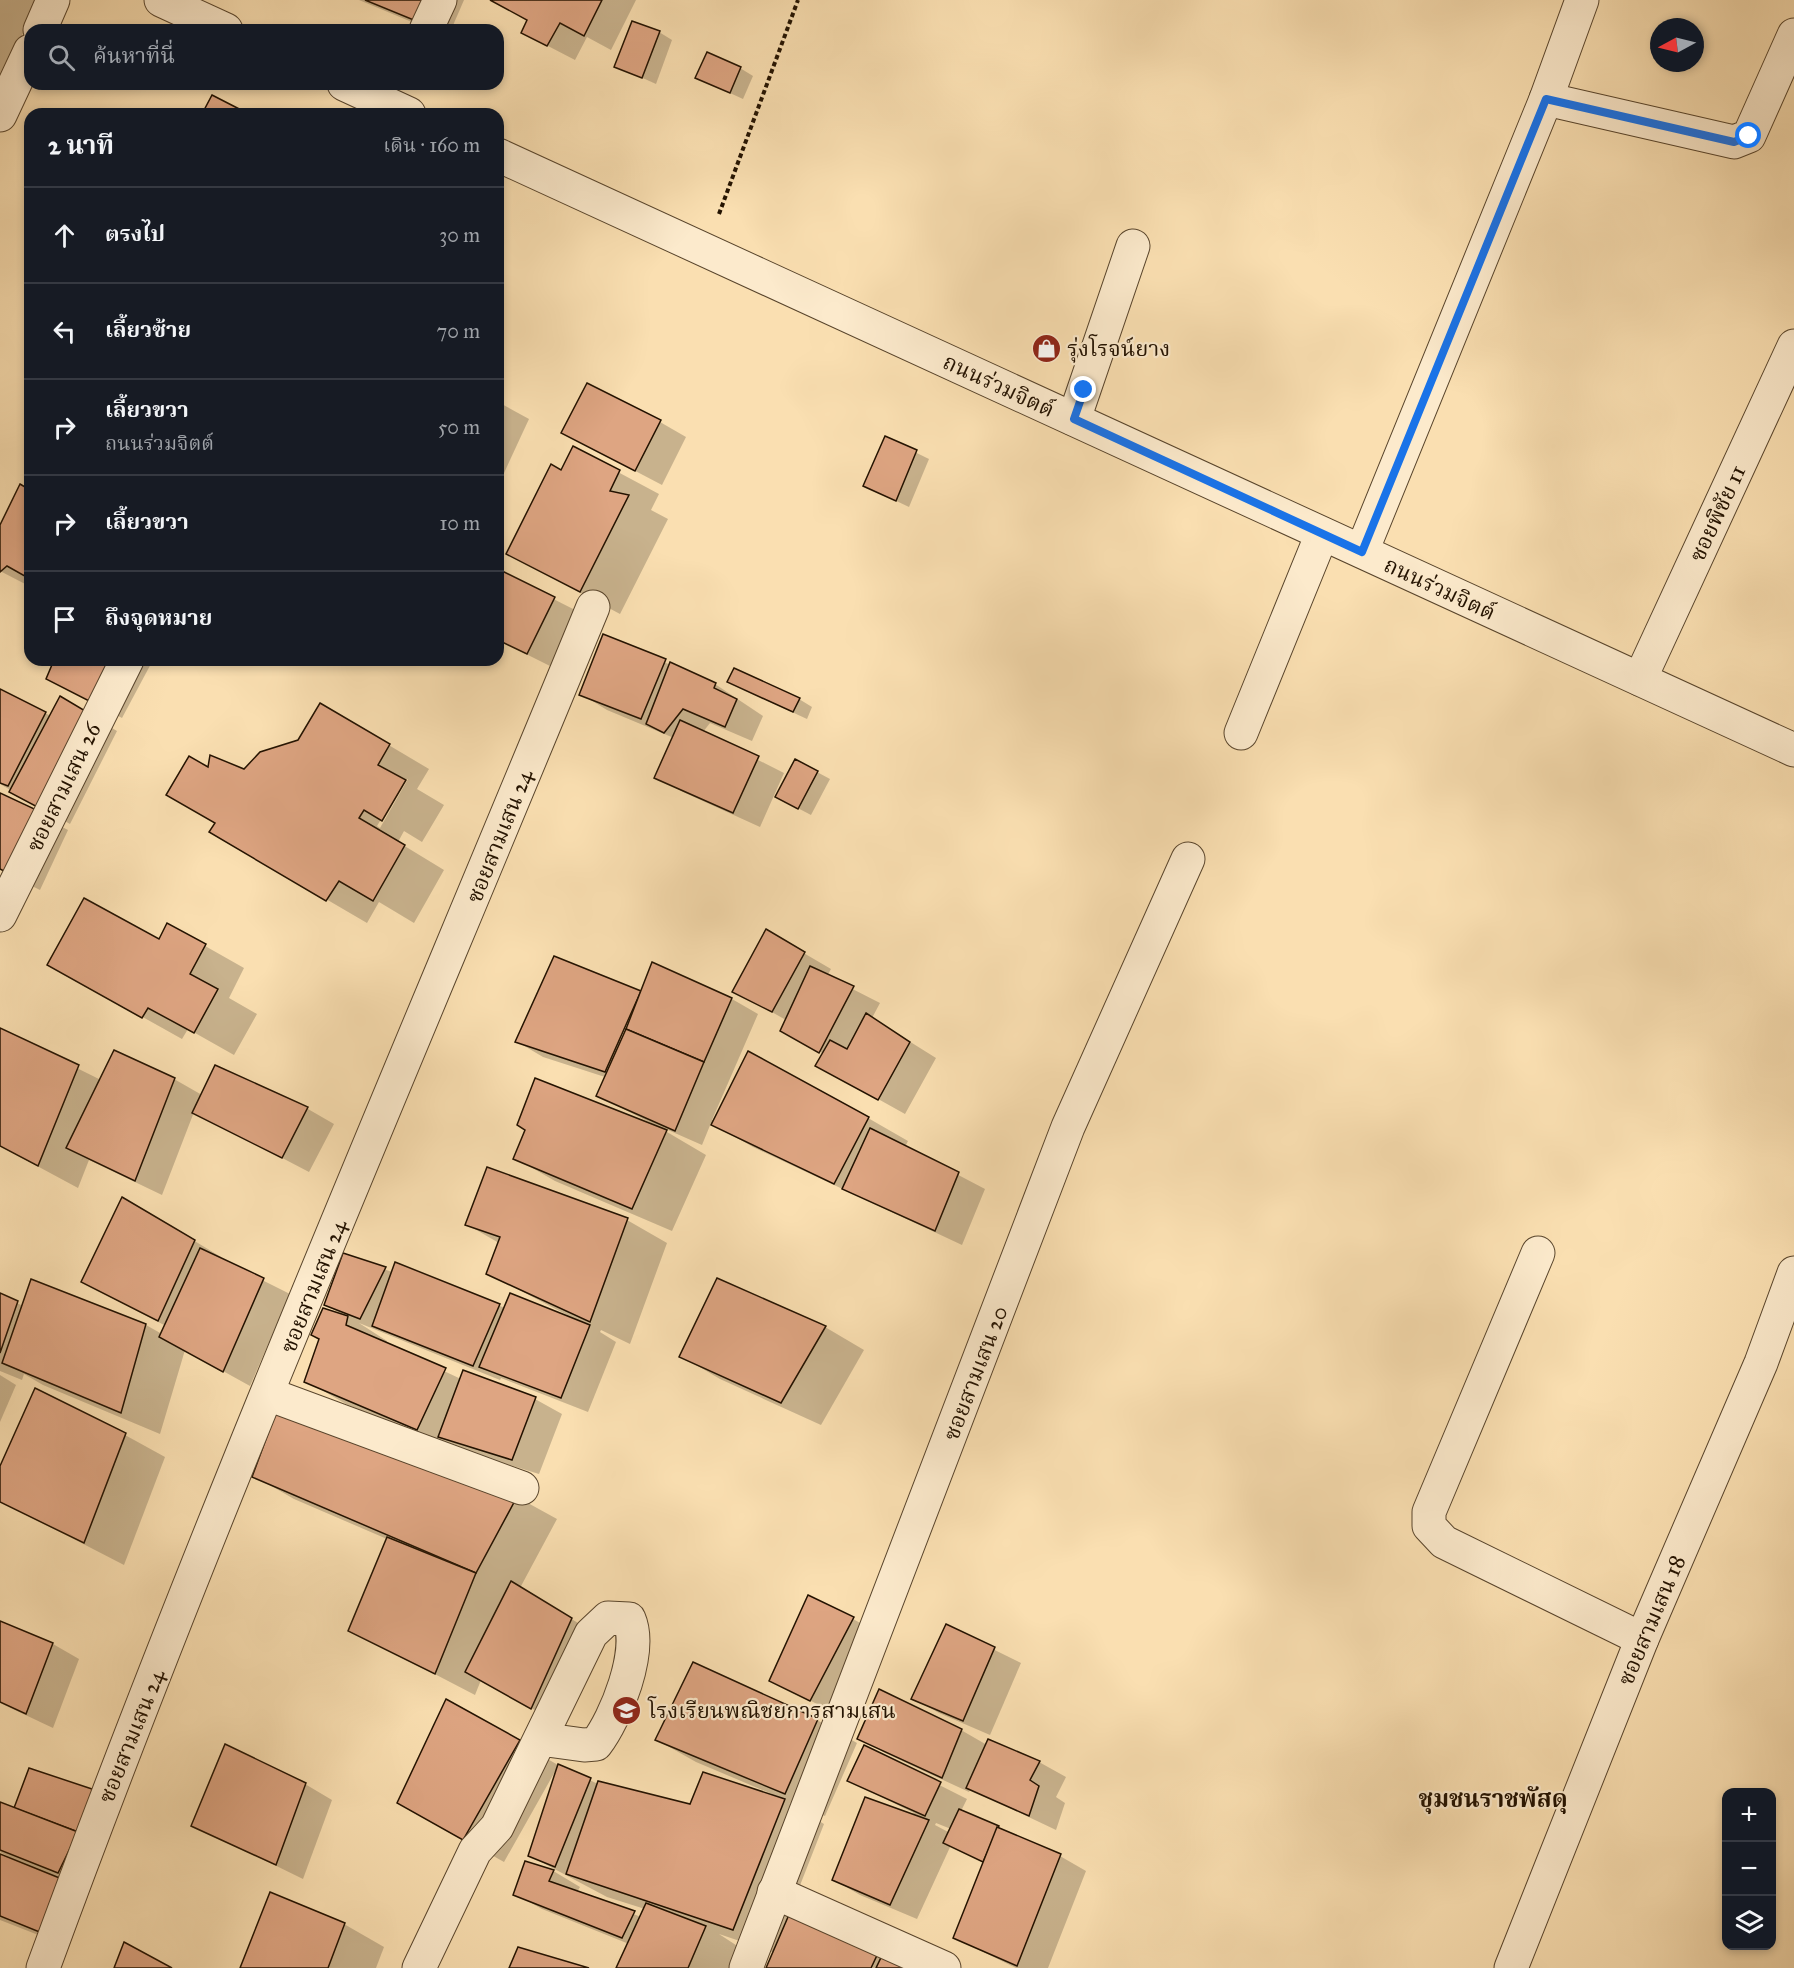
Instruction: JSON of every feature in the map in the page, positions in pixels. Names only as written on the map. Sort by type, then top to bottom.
[{"type":"street","points":[[42,24],[53,0]]},
{"type":"street","points":[[161,0],[213,24]]},
{"type":"street","points":[[429,24],[440,0]]},
{"type":"street","points":[[1362,552],[1546,99],[1582,0]]},
{"type":"street","points":[[1546,99],[1734,142],[1749,136],[1794,35]]},
{"type":"street","points":[[0,116],[24,64]]},
{"type":"street","points":[[359,90],[398,105]]},
{"type":"street","name":"ถนนร่วมจิตต์","points":[[504,158],[1794,750]]},
{"type":"street","points":[[1074,419],[1133,246]]},
{"type":"street","name":"ซอยพิชัย 11","points":[[1640,679],[1794,346]]},
{"type":"street","points":[[1241,733],[1322,534]]},
{"type":"street","name":"ซอยสามเสน 24","points":[[43,1968],[86,1852],[268,1394],[593,607]]},
{"type":"street","name":"ซอยสามเสน 26","points":[[0,915],[124,666]]},
{"type":"street","name":"ซอยสามเสน 20","points":[[746,1968],[1068,1127],[1188,859]]},
{"type":"street","points":[[1538,1253],[1429,1512],[1429,1526],[1444,1542],[1642,1639]]},
{"type":"street","name":"ซอยสามเสน 18","points":[[1511,1968],[1642,1639],[1761,1363],[1794,1273]]},
{"type":"street","points":[[268,1394],[522,1488]]},
{"type":"street","points":[[419,1968],[475,1851],[498,1827],[540,1739]]},
{"type":"street","points":[[774,1892],[944,1968]]},
{"type":"path","points":[[718,218],[798,0]]},
{"type":"building","points":[[365,0],[431,0],[421,23]]},
{"type":"building","points":[[490,0],[602,0],[584,36],[560,23],[547,46],[521,33],[527,20]]},
{"type":"building","points":[[632,21],[660,31],[642,78],[614,67]]},
{"type":"building","points":[[707,52],[741,67],[730,93],[695,78]]},
{"type":"building","points":[[212,95],[237,108],[205,108]]},
{"type":"building","points":[[587,383],[661,420],[635,471],[561,433]]},
{"type":"building","points":[[885,436],[917,450],[896,501],[863,486]]},
{"type":"building","points":[[573,446],[620,470],[610,491],[629,495],[580,592],[506,554],[551,464],[561,470]]},
{"type":"building","points":[[20,484],[24,486],[24,576],[7,566],[0,572],[0,525]]},
{"type":"building","points":[[504,572],[555,597],[527,654],[504,643]]},
{"type":"building","points":[[603,634],[666,659],[641,719],[579,695]]},
{"type":"building","points":[[670,662],[716,683],[714,688],[737,699],[725,727],[683,709],[664,733],[646,724]]},
{"type":"building","points":[[51,666],[115,666],[95,704],[46,679]]},
{"type":"building","points":[[734,668],[800,698],[793,712],[727,682]]},
{"type":"building","points":[[0,689],[46,712],[8,786],[0,783]]},
{"type":"building","points":[[60,696],[92,715],[43,810],[9,792]]},
{"type":"building","points":[[320,703],[390,744],[378,765],[406,780],[382,821],[364,810],[359,818],[405,845],[373,901],[339,881],[326,901],[209,832],[215,823],[166,795],[189,756],[208,767],[210,755],[244,769],[260,752],[298,740]]},
{"type":"building","points":[[680,720],[759,756],[733,813],[654,778]]},
{"type":"building","points":[[795,759],[818,771],[798,809],[775,797]]},
{"type":"building","points":[[0,793],[43,813],[13,876],[0,869]]},
{"type":"building","points":[[84,898],[159,939],[167,923],[206,944],[190,974],[218,989],[194,1033],[148,1008],[142,1018],[47,965]]},
{"type":"building","points":[[766,929],[805,952],[772,1012],[732,992]]},
{"type":"building","points":[[554,956],[641,991],[605,1072],[515,1042]]},
{"type":"building","points":[[652,962],[732,998],[704,1062],[626,1029]]},
{"type":"building","points":[[810,966],[854,986],[819,1053],[780,1031]]},
{"type":"building","points":[[866,1013],[910,1042],[878,1100],[815,1066],[830,1040],[847,1049]]},
{"type":"building","points":[[0,1028],[79,1065],[38,1166],[0,1146]]},
{"type":"building","points":[[626,1029],[704,1062],[675,1131],[596,1096]]},
{"type":"building","points":[[114,1050],[175,1078],[135,1181],[66,1148]]},
{"type":"building","points":[[748,1051],[869,1117],[834,1184],[711,1125]]},
{"type":"building","points":[[215,1065],[308,1107],[282,1158],[192,1113]]},
{"type":"building","points":[[535,1078],[667,1130],[632,1209],[513,1159],[525,1130],[517,1125]]},
{"type":"building","points":[[870,1128],[959,1172],[935,1231],[842,1189]]},
{"type":"building","points":[[487,1167],[628,1218],[590,1322],[486,1274],[500,1237],[465,1225]]},
{"type":"building","points":[[122,1197],[195,1240],[158,1321],[81,1282]]},
{"type":"building","points":[[200,1248],[264,1278],[223,1372],[159,1337]]},
{"type":"building","points":[[343,1253],[386,1267],[360,1319],[324,1305]]},
{"type":"building","points":[[395,1262],[500,1304],[473,1366],[372,1326]]},
{"type":"building","points":[[717,1278],[826,1326],[781,1403],[679,1357]]},
{"type":"building","points":[[31,1279],[146,1324],[121,1413],[2,1363]]},
{"type":"building","points":[[0,1293],[18,1301],[0,1353]]},
{"type":"building","points":[[510,1293],[590,1325],[561,1398],[479,1367]]},
{"type":"building","points":[[323,1308],[348,1316],[346,1325],[446,1368],[417,1430],[304,1382],[319,1339],[311,1335]]},
{"type":"building","points":[[463,1370],[536,1397],[512,1460],[438,1437]]},
{"type":"building","points":[[35,1388],[126,1433],[84,1543],[0,1502],[0,1466]]},
{"type":"building","points":[[277,1409],[518,1495],[476,1573],[252,1477]]},
{"type":"building","points":[[387,1537],[476,1573],[435,1674],[348,1631]]},
{"type":"building","points":[[511,1581],[572,1618],[531,1709],[465,1672]]},
{"type":"building","points":[[808,1595],[854,1617],[810,1701],[769,1681]]},
{"type":"building","points":[[0,1621],[53,1643],[26,1714],[0,1702]]},
{"type":"building","points":[[946,1624],[995,1647],[963,1721],[911,1699]]},
{"type":"building","points":[[693,1662],[818,1719],[785,1794],[655,1740]]},
{"type":"building","points":[[879,1689],[962,1729],[942,1778],[857,1739]]},
{"type":"building","points":[[446,1699],[520,1740],[463,1840],[397,1803]]},
{"type":"building","points":[[988,1739],[1040,1761],[1030,1780],[1039,1786],[1029,1816],[966,1788]]},
{"type":"building","points":[[225,1744],[306,1783],[276,1865],[191,1826]]},
{"type":"building","points":[[864,1745],[941,1782],[925,1816],[847,1781]]},
{"type":"building","points":[[558,1764],[591,1778],[555,1867],[528,1856]]},
{"type":"building","points":[[29,1768],[95,1790],[78,1832],[14,1808]]},
{"type":"building","points":[[703,1772],[785,1799],[733,1930],[566,1874],[598,1781],[690,1804]]},
{"type":"building","points":[[865,1797],[929,1820],[890,1905],[832,1880]]},
{"type":"building","points":[[0,1802],[78,1832],[58,1873],[0,1850]]},
{"type":"building","points":[[959,1809],[999,1826],[983,1862],[943,1843]]},
{"type":"building","points":[[997,1827],[1061,1854],[1017,1966],[953,1938]]},
{"type":"building","points":[[0,1854],[62,1879],[42,1933],[0,1916]]},
{"type":"building","points":[[525,1861],[554,1870],[549,1881],[635,1911],[622,1938],[513,1895]]},
{"type":"building","points":[[270,1892],[345,1923],[328,1968],[240,1968]]},
{"type":"building","points":[[646,1903],[706,1926],[688,1968],[616,1968]]},
{"type":"building","points":[[791,1910],[879,1951],[871,1968],[766,1968]]},
{"type":"building","points":[[124,1942],[172,1968],[114,1968]]},
{"type":"building","points":[[887,1945],[937,1968],[876,1968]]},
{"type":"building","points":[[518,1947],[589,1968],[509,1968]]},
{"type":"place","name":"รุ่งโรจน์ยาง","points":[[1046,348]]},
{"type":"place","name":"โรงเรียนพณิชยการสามเสน","points":[[627,1710]]},
{"type":"district","name":"ชุมชนราชพัสดุ","points":[[1493,1799]]},
{"type":"route","points":[[1084,390],[1074,419],[1362,552],[1546,99],[1734,142],[1749,136]]}]
